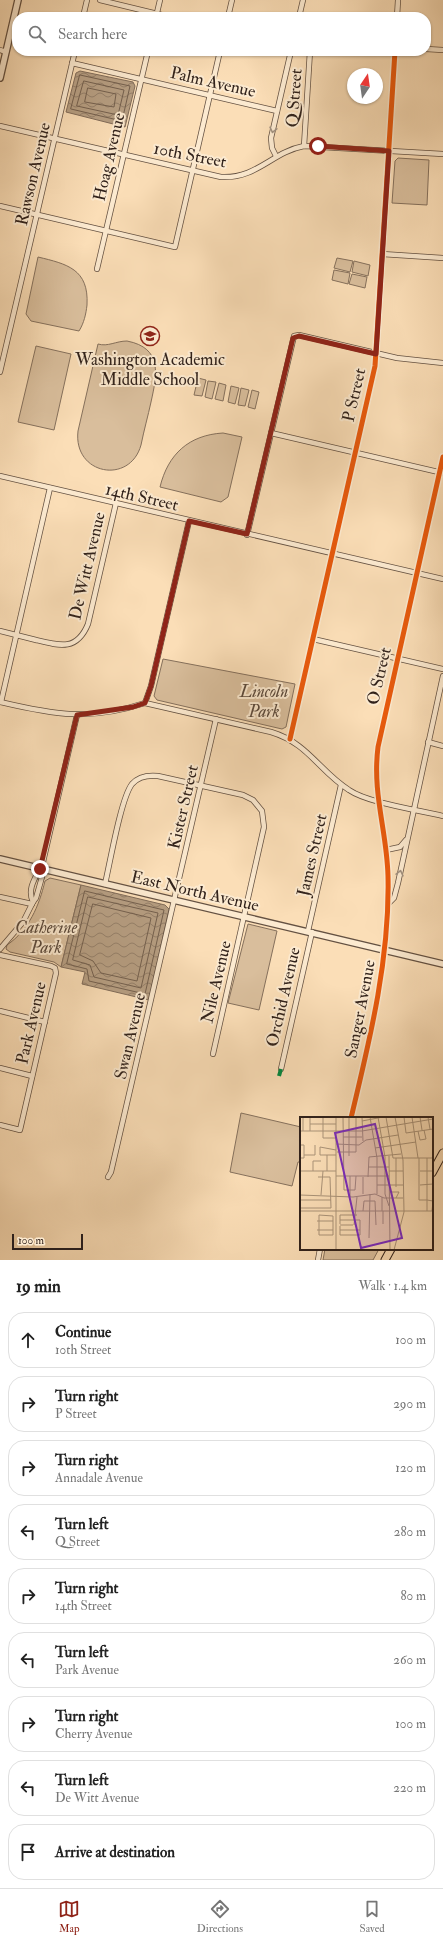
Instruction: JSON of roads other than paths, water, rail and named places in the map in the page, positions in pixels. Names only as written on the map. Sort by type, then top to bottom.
[{"type":"main road","points":[[433,1171],[443,1153]]},
{"type":"main road","points":[[385,1260],[390,1250]]},
{"type":"street","points":[[14,12],[18,0]]},
{"type":"street","points":[[84,12],[87,0]]},
{"type":"street","points":[[100,0],[146,12]]},
{"type":"street","points":[[158,12],[160,0]]},
{"type":"street","points":[[229,12],[232,0]]},
{"type":"street","points":[[300,12],[303,0]]},
{"type":"street","points":[[397,12],[398,0]]},
{"type":"street","points":[[0,78],[3,51],[12,20]]},
{"type":"street","points":[[431,49],[443,50]]},
{"type":"street","name":"Rawson Avenue","points":[[0,372],[74,56]]},
{"type":"street","name":"Hoag Avenue","points":[[97,269],[147,56]]},
{"type":"street","points":[[0,206],[175,247],[219,56]]},
{"type":"street","points":[[276,156],[271,144],[291,56]]},
{"type":"street","name":"Q Street","points":[[304,146],[310,56]]},
{"type":"street","name":"P Street","points":[[290,739],[375,366],[395,56]]},
{"type":"street","name":"Palm Avenue","points":[[72,63],[278,111]]},
{"type":"street","name":"10th Street","points":[[0,126],[221,177],[236,177],[258,169],[276,156],[289,150],[304,146],[443,154]]},
{"type":"street","points":[[382,254],[443,258]]},
{"type":"street","points":[[247,534],[294,336],[376,354],[411,360],[443,363]]},
{"type":"street","points":[[271,433],[441,472]]},
{"type":"street","name":"O Street","points":[[388,904],[386,850],[376,779],[378,747],[397,658],[441,472],[443,457]]},
{"type":"street","name":"14th Street","points":[[0,476],[443,579]]},
{"type":"street","points":[[50,488],[1,702],[48,712],[77,715],[133,707],[145,703],[216,719],[290,739],[303,748],[341,785],[358,795],[443,816]]},
{"type":"street","name":"De Witt Avenue","points":[[16,635],[62,646],[70,644],[81,637],[88,624],[116,504]]},
{"type":"street","points":[[145,703],[151,686],[189,521]]},
{"type":"street","points":[[0,632],[16,635]]},
{"type":"street","points":[[313,639],[443,669]]},
{"type":"street","name":"Sanger Avenue","points":[[351,1117],[381,980],[388,904],[394,898],[443,676]]},
{"type":"street","points":[[0,949],[24,922],[32,903],[30,896],[35,875],[40,869],[77,715]]},
{"type":"street","name":"Kister Street","points":[[175,900],[216,719]]},
{"type":"street","points":[[428,742],[443,746]]},
{"type":"street","name":"Nile Avenue","points":[[105,884],[125,797],[133,783],[138,779],[150,776],[243,796],[253,800],[262,811],[264,827],[213,1054]]},
{"type":"street","name":"James Street","points":[[310,931],[341,785]]},
{"type":"street","points":[[386,850],[400,847],[406,840]]},
{"type":"street","name":"East North Avenue","points":[[0,859],[310,931],[443,964]]},
{"type":"street","points":[[0,897],[32,903]]},
{"type":"street","name":"Swan Avenue","points":[[108,1177],[111,1172],[175,900]]},
{"type":"street","name":"Orchid Avenue","points":[[281,1069],[310,931]]},
{"type":"street","name":"Park Avenue","points":[[0,955],[51,966],[55,968],[56,973],[20,1130],[0,1125]]},
{"type":"street","points":[[0,1011],[45,1022]]},
{"type":"street","points":[[0,1068],[32,1076]]},
{"type":"street","points":[[318,1260],[320,1250]]},
{"type":"water","points":[[80,71],[133,82],[135,86],[125,127],[66,112],[76,73]]},
{"type":"water","points":[[81,885],[165,905],[169,909],[149,1000],[82,984],[85,972],[61,967]]},
{"type":"place","name":"Washington Academic Middle School","points":[[150,336]]},
{"type":"park label","name":"Lincoln Park","points":[[264,701]]},
{"type":"park label","name":"Catherine Park","points":[[46,937]]}]
